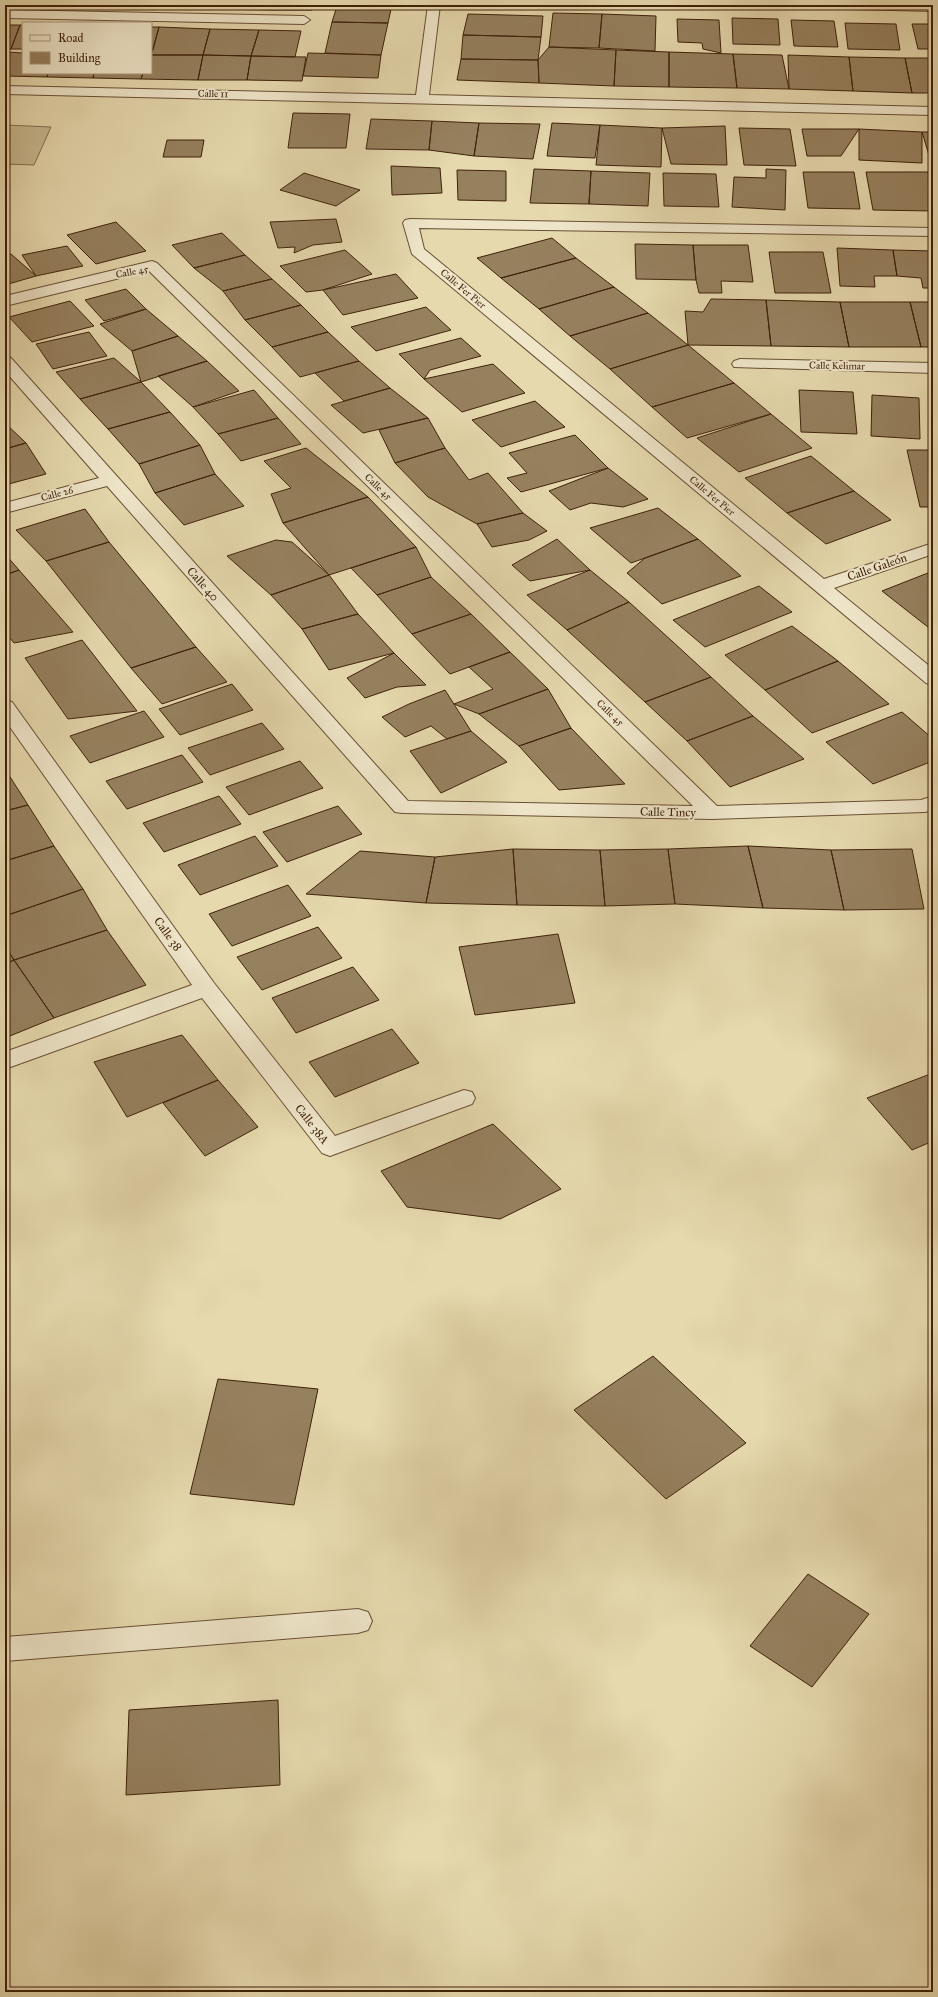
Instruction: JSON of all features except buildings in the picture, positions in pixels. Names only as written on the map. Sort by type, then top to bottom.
[{"type":"street","points":[[422,99],[434,5]]},
{"type":"street","points":[[849,5],[933,7]]},
{"type":"street","points":[[5,14],[304,20]]},
{"type":"street","name":"Calle 11","points":[[5,90],[933,111]]},
{"type":"street","name":"Calle Fer Pier","points":[[933,232],[410,223],[417,251],[933,679]]},
{"type":"street","name":"Calle 45","points":[[5,301],[152,266],[712,813]]},
{"type":"street","name":"Calle 40","points":[[5,361],[402,807]]},
{"type":"street","name":"Calle Kelimar","points":[[740,364],[933,368]]},
{"type":"street","name":"Calle 26","points":[[5,508],[110,480]]},
{"type":"street","name":"Calle Galeón","points":[[822,586],[933,548]]},
{"type":"street","name":"Calle 38","points":[[5,706],[206,988]]},
{"type":"street","name":"Calle Tincy","points":[[402,807],[712,813],[925,806],[933,802]]},
{"type":"street","points":[[5,1061],[206,988]]},
{"type":"street","name":"Calle 38A","points":[[206,988],[330,1147],[464,1098]]},
{"type":"street","points":[[5,1649],[358,1621]]},
{"type":"shaded area","points":[[5,125],[51,127],[34,165],[5,164]]}]
